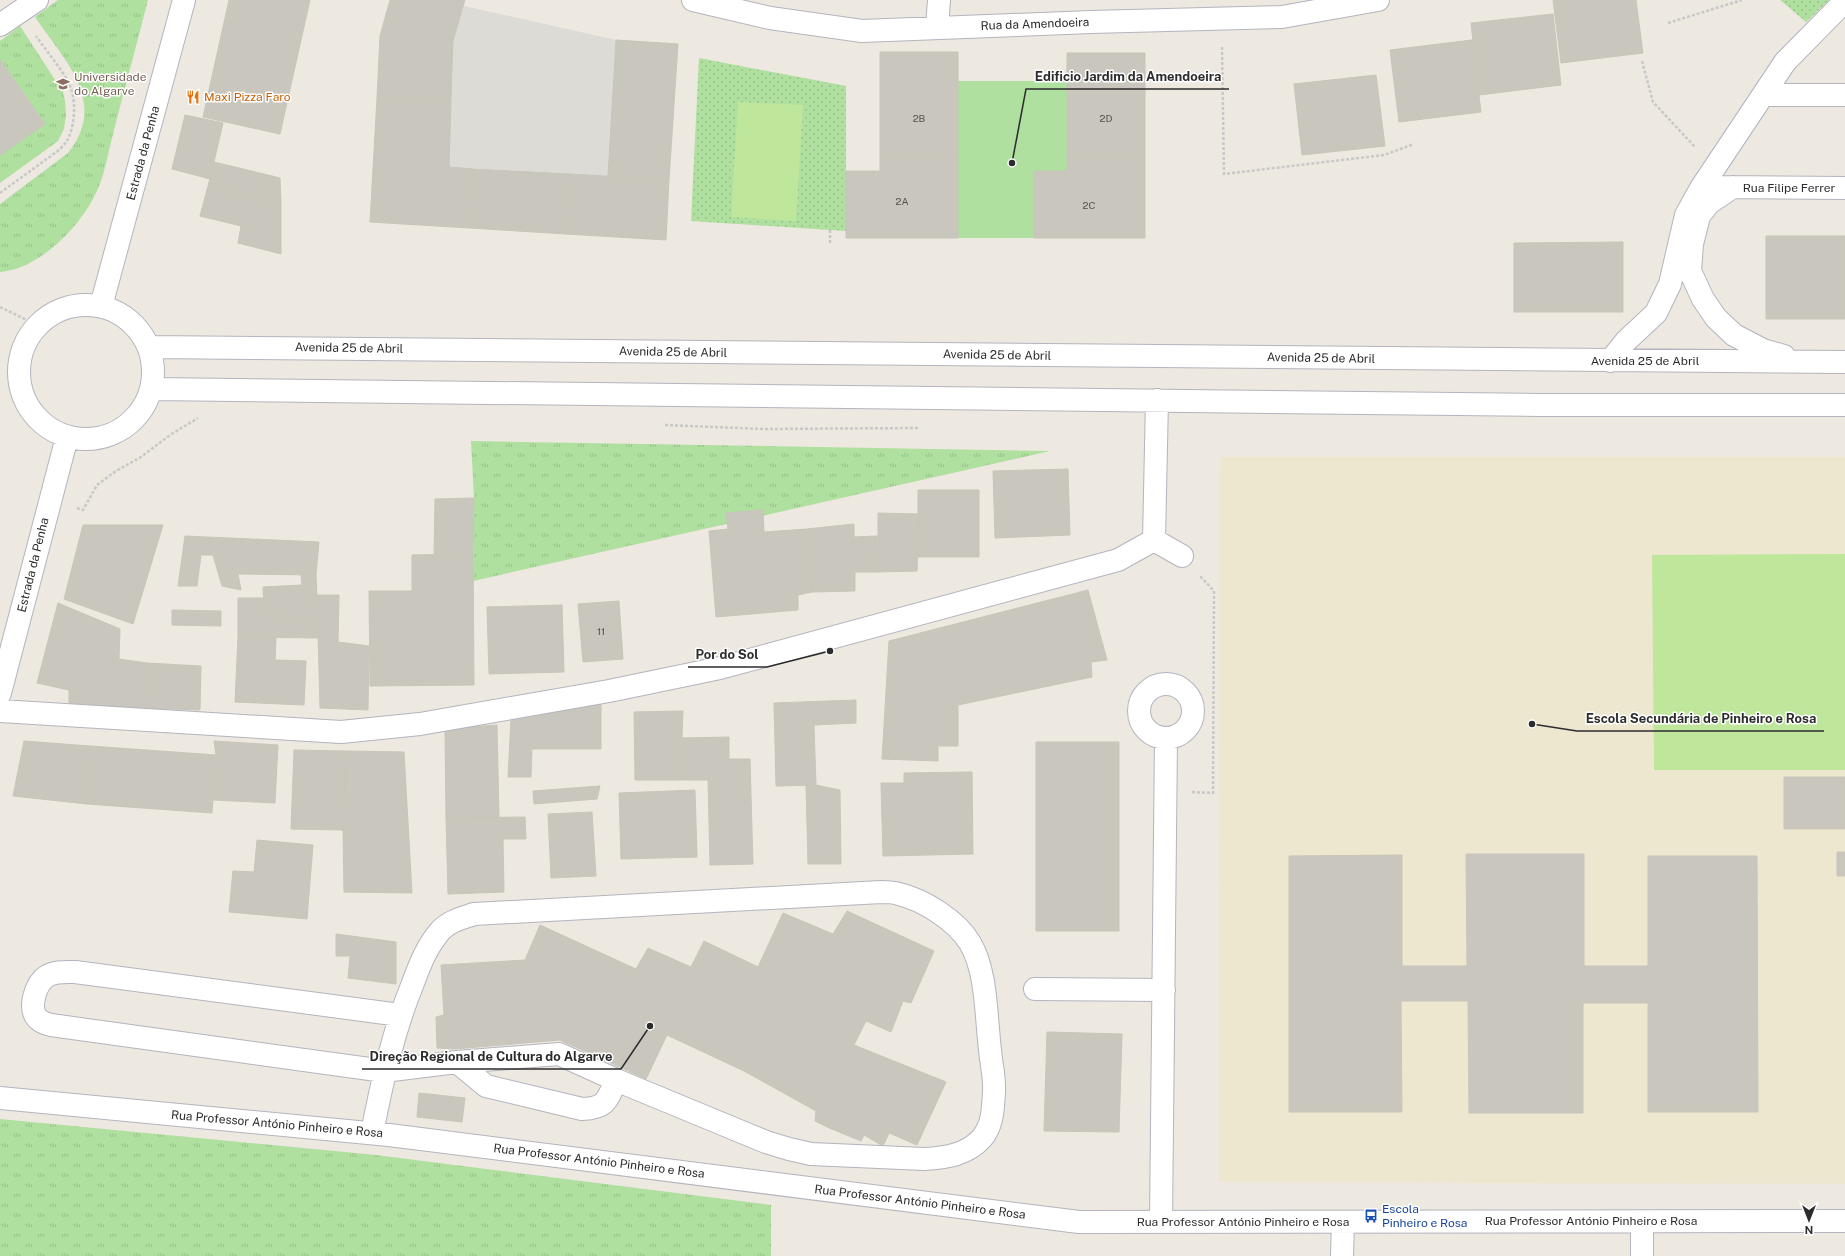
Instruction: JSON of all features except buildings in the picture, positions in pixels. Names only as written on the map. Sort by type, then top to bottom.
[{"type":"street","points":[[0,25],[37,0]]},
{"type":"street","name":"Estrada da Penha","points":[[101,306],[184,0]]},
{"type":"street","name":"Rua da Amendoeira","points":[[692,0],[770,18],[862,31],[1282,17],[1378,0]]},
{"type":"street","points":[[937,28],[939,0]]},
{"type":"street","points":[[1610,361],[1626,341],[1656,313],[1670,284],[1686,215],[1701,188],[1785,62],[1845,1]]},
{"type":"street","points":[[1764,95],[1845,95]]},
{"type":"street","name":"Rua Filipe Ferrer","points":[[1734,187],[1709,203],[1698,216],[1692,244],[1690,271],[1703,299],[1716,318],[1734,335],[1763,350],[1806,362]]},
{"type":"street","name":"Rua Filipe Ferrer","points":[[1701,188],[1845,188]]},
{"type":"street","points":[[78,304],[101,306],[121,314],[138,328],[149,346],[153,368],[152,389],[143,409],[128,425],[116,432],[109,436],[88,440],[67,438],[46,427],[30,411],[20,390],[18,366],[24,344],[36,325],[56,312],[78,304]]},
{"type":"street","name":"Avenida 25 de Abril","points":[[149,346],[1610,361],[1845,362]]},
{"type":"street","points":[[152,389],[1524,404],[1845,405]]},
{"type":"street","points":[[1154,540],[1157,400]]},
{"type":"street","name":"Estrada da Penha","points":[[0,693],[67,438]]},
{"type":"street","points":[[1154,540],[1182,556]]},
{"type":"street","points":[[0,711],[341,732],[420,724],[609,692],[720,668],[1118,560],[1154,540]]},
{"type":"street","points":[[1161,1222],[1166,739]]},
{"type":"street","points":[[372,1133],[384,1071],[400,1015],[424,955],[431,942],[442,929],[457,919],[474,914],[881,892],[899,894],[930,907],[957,926],[970,943],[978,962],[982,978],[994,1090],[992,1114],[989,1126],[982,1137],[965,1152],[940,1158],[924,1159],[811,1154],[766,1142],[616,1080],[559,1054],[457,1062],[384,1071],[51,1025],[44,1023],[36,1017],[34,1010],[36,991],[40,982],[48,976],[60,972],[75,972],[400,1015]]},
{"type":"street","points":[[1035,988],[1164,990]]},
{"type":"street","points":[[457,1062],[486,1086],[582,1108],[597,1108],[608,1098],[616,1080]]},
{"type":"street","name":"Rua Professor António Pinheiro e Rosa","points":[[0,1098],[372,1133],[1079,1222],[1845,1221]]},
{"type":"street","points":[[1342,1256],[1343,1222]]},
{"type":"street","points":[[1642,1222],[1642,1256]]},
{"type":"path","points":[[1668,23],[1742,0]]},
{"type":"path","points":[[0,193],[59,150],[67,141],[72,129],[72,93],[69,83],[19,12]]},
{"type":"path","points":[[1221,19],[1224,174],[1384,156],[1414,144]]},
{"type":"path","points":[[1642,61],[1653,102],[1696,147]]},
{"type":"path","points":[[830,230],[830,245]]},
{"type":"path","points":[[0,308],[36,325]]},
{"type":"path","points":[[50,500],[83,510],[97,485],[116,471],[141,457],[170,435],[200,416]]},
{"type":"path","points":[[661,425],[764,429],[921,428]]},
{"type":"path","points":[[1166,790],[1213,793],[1214,591],[1182,556]]},
{"type":"shaded area","points":[[464,6],[616,40],[608,176],[449,167],[453,41]]},
{"type":"shaded area","points":[[1220,457],[1845,457],[1845,1184],[1219,1182]]},
{"type":"green space","points":[[58,0],[148,0],[104,173],[98,189],[87,210],[67,234],[42,256],[28,264],[0,272],[0,204],[68,153],[80,134],[84,116],[83,99],[78,82],[69,65],[35,17]]},
{"type":"green space","points":[[1780,0],[1829,0],[1806,22]]},
{"type":"green space","points":[[20,26],[63,92],[66,115],[64,129],[58,141],[0,183],[0,155],[45,124],[0,60],[0,41]]},
{"type":"green space","points":[[699,58],[846,86],[846,231],[691,221]]},
{"type":"green space","points":[[958,81],[1067,81],[1067,171],[1034,171],[1034,238],[958,238]]},
{"type":"green space","points":[[738,102],[803,105],[796,221],[731,217]]},
{"type":"green space","points":[[471,441],[1050,451],[473,581],[474,498]]},
{"type":"green space","points":[[1845,554],[1845,770],[1654,770],[1652,555]]},
{"type":"green space","points":[[0,1119],[376,1155],[771,1205],[771,1256],[0,1256]]},
{"type":"place","name":"Universidade do Algarve","points":[[63,84]]},
{"type":"place","name":"Maxi Pizza Faro","points":[[193,97]]},
{"type":"place","name":"Edificio Jardim da Amendoeira","points":[[1012,163]]},
{"type":"place","name":"Por do Sol","points":[[830,651]]},
{"type":"place","name":"Escola Secundária de Pinheiro e Rosa","points":[[1532,724]]},
{"type":"place","name":"Direção Regional de Cultura do Algarve","points":[[650,1026]]},
{"type":"place","name":"Escola Pinheiro e Rosa","points":[[1371,1216]]}]
